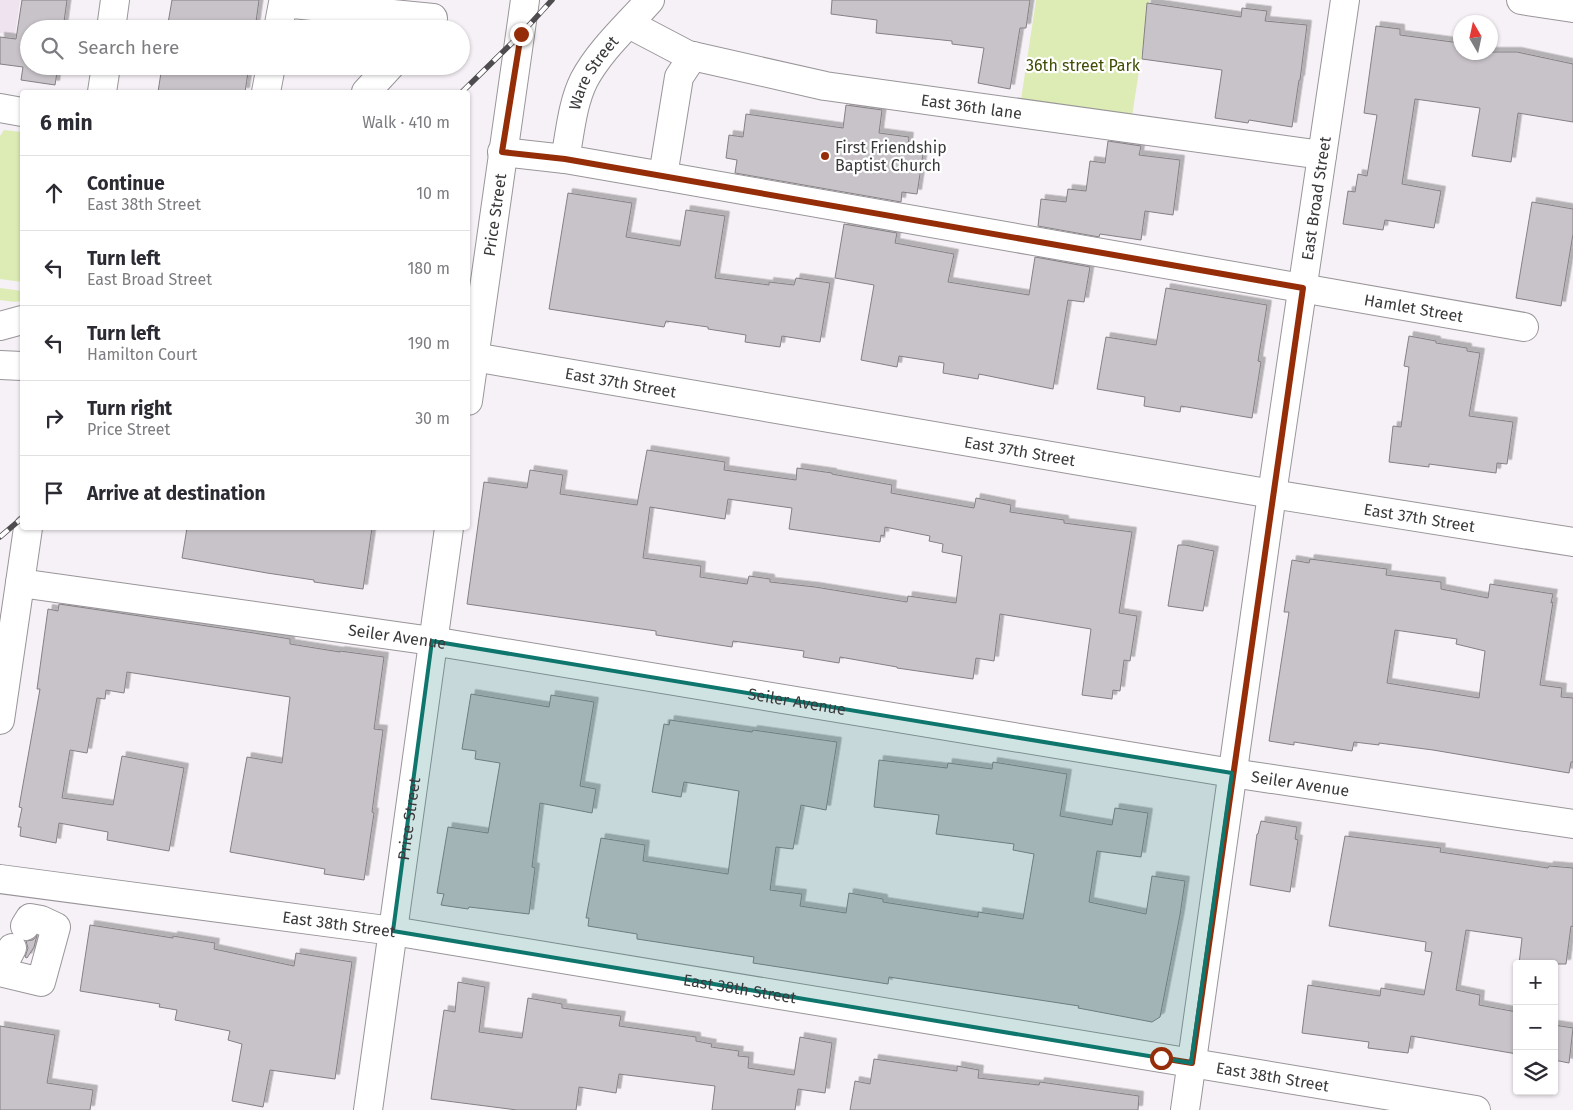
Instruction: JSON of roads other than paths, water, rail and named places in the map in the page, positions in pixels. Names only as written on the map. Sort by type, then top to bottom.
[{"type":"street","points":[[112,20],[115,0]]},
{"type":"street","name":"Price Street","points":[[470,371],[525,0]]},
{"type":"street","name":"Ware Street","points":[[565,159],[576,106],[584,81],[603,53],[650,0]]},
{"type":"street","name":"East Broad Street","points":[[1185,1110],[1272,494],[1346,0]]},
{"type":"street","points":[[1522,0],[1573,8]]},
{"type":"street","points":[[280,20],[283,4],[436,16]]},
{"type":"street","name":"East 36th lane","points":[[629,24],[688,55],[825,86],[1322,155]]},
{"type":"street","points":[[662,176],[679,77],[693,56]]},
{"type":"street","points":[[102,90],[105,75]]},
{"type":"street","points":[[266,90],[269,75]]},
{"type":"street","points":[[368,90],[382,75]]},
{"type":"street","points":[[0,108],[20,112]]},
{"type":"street","name":"Hamlet Street","points":[[502,152],[565,159],[1524,327]]},
{"type":"street","points":[[0,326],[20,321]]},
{"type":"street","name":"East 37th Street","points":[[471,356],[1272,494],[1573,542]]},
{"type":"street","points":[[0,365],[20,366]]},
{"type":"street","points":[[0,720],[28,530]]},
{"type":"street","name":"Price Street","points":[[368,1110],[449,530]]},
{"type":"street","name":"Seiler Avenue","points":[[20,583],[432,641],[1232,773],[1573,824]]},
{"type":"street","name":"East 38th Street","points":[[0,878],[393,931],[1476,1110]]},
{"type":"street","points":[[16,947],[46,885]]},
{"type":"railway","points":[[464,90],[521,34],[552,0]]},
{"type":"railway","points":[[0,537],[20,520]]},
{"type":"place","name":"First Friendship Baptist Church","points":[[825,156]]},
{"type":"park label","name":"36th street Park","points":[[1083,65]]}]
